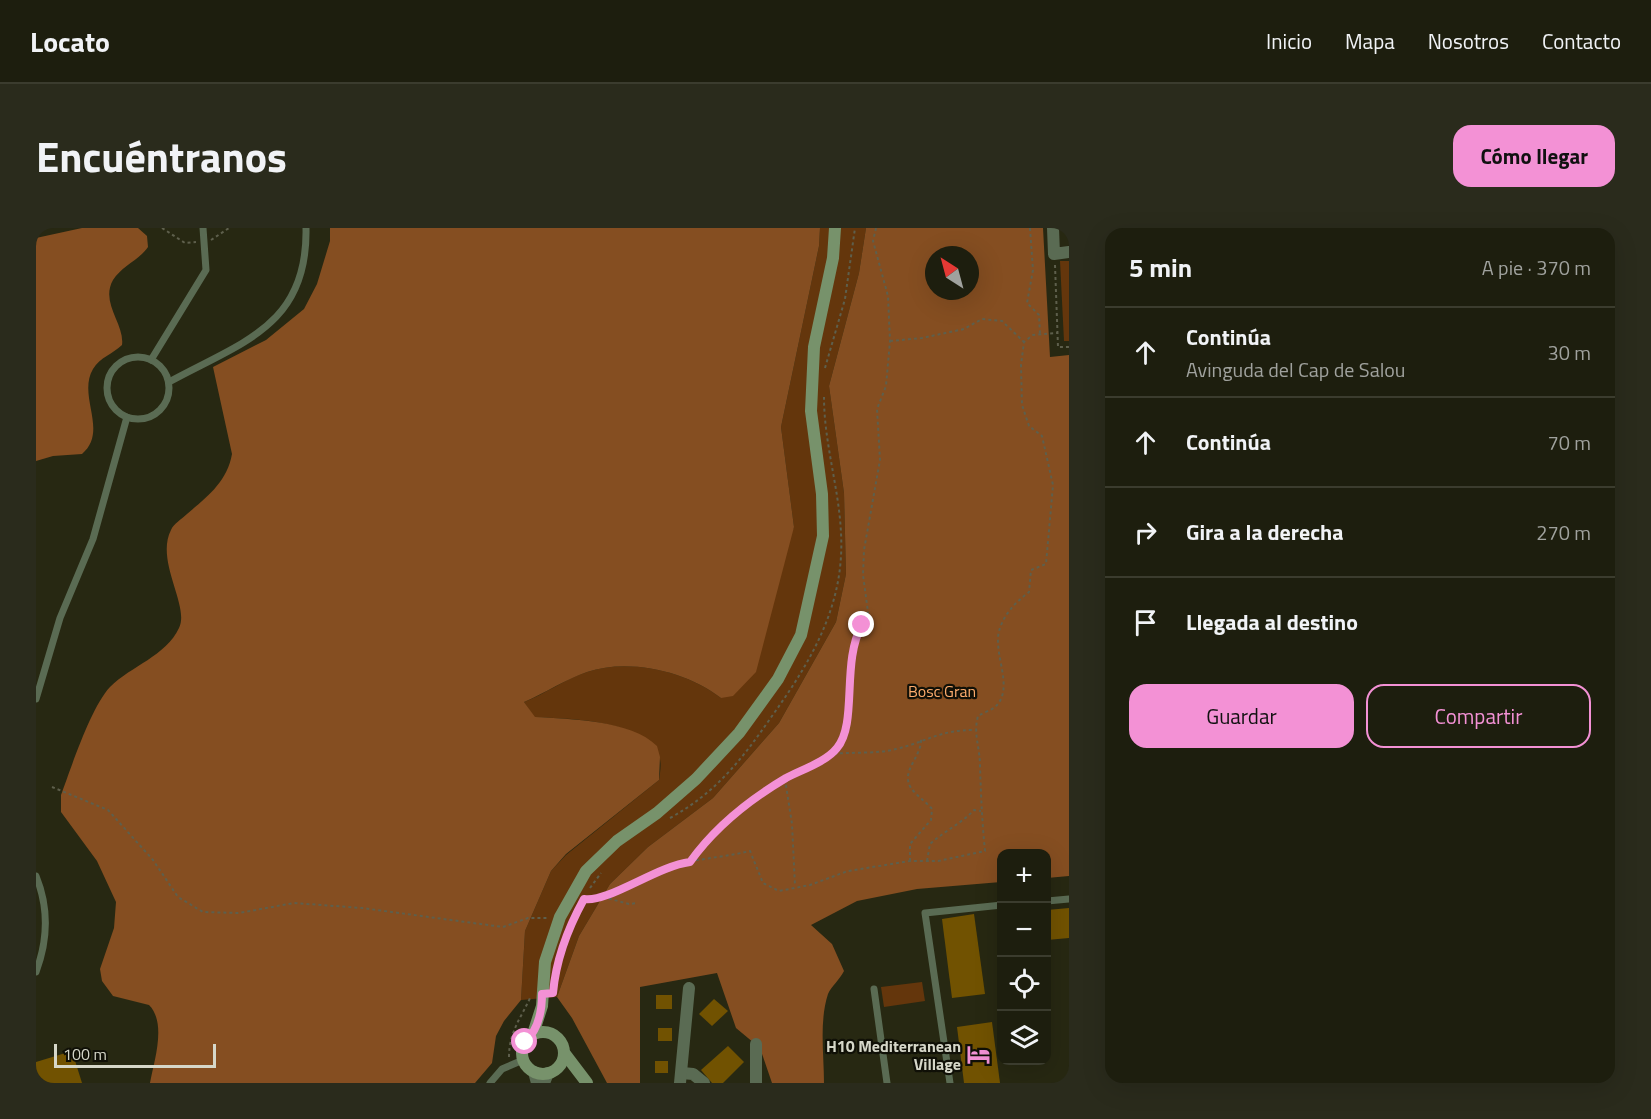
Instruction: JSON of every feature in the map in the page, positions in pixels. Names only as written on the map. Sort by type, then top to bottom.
[{"type":"street","points":[[585,1083],[569,1074],[536,1078],[523,1060],[522,1050],[525,1042],[533,1034],[542,1000],[545,962],[560,917],[579,897],[586,871],[617,841],[657,813],[696,779],[739,733],[778,679],[801,635],[823,536],[822,494],[811,411],[814,347],[833,258],[835,228]]},
{"type":"street","points":[[1053,228],[1054,254],[1069,252]]},
{"type":"street","points":[[689,988],[681,1078],[693,1074],[704,1083]]},
{"type":"street","points":[[542,1000],[554,1035],[562,1043],[565,1054],[585,1083]]},
{"type":"street","points":[[533,1034],[543,1032],[554,1035]]},
{"type":"street","points":[[756,1044],[756,1083]]},
{"type":"street","points":[[549,1076],[561,1065],[565,1054]]},
{"type":"lane","points":[[152,360],[206,270],[203,228]]},
{"type":"lane","points":[[169,382],[248,339],[269,325],[285,310],[302,275],[307,248],[306,228]]},
{"type":"lane","points":[[128,359],[152,360],[163,369],[169,382],[168,398],[158,412],[143,419],[127,417],[110,400],[108,384],[110,376],[114,369],[128,359]]},
{"type":"lane","points":[[36,699],[60,618],[93,539],[127,417]]},
{"type":"lane","points":[[36,876],[47,921],[45,943],[36,972]]},
{"type":"lane","points":[[1051,901],[1069,899]]},
{"type":"lane","points":[[950,1083],[925,912],[997,905]]},
{"type":"lane","points":[[874,989],[887,1083]]},
{"type":"lane","points":[[490,1083],[502,1070],[523,1060]]},
{"type":"path","points":[[824,377],[828,352],[845,299],[855,228]]},
{"type":"path","points":[[690,862],[710,835],[785,779],[830,754],[837,748],[849,726],[847,709],[852,650],[868,612],[863,575],[864,550],[880,460],[877,409],[885,386],[890,341],[888,296],[873,241],[876,228]]},
{"type":"path","points":[[1030,228],[1033,270],[1028,303],[1039,315],[1040,334]]},
{"type":"path","points":[[1054,254],[1058,347],[1069,348]]},
{"type":"path","points":[[890,341],[922,338],[964,329],[982,319],[1002,321],[1024,342]]},
{"type":"path","points":[[579,897],[593,900],[603,897],[651,873],[675,864],[750,851],[763,883],[779,891],[795,886],[810,885],[848,871],[985,851],[980,764],[974,730],[978,716],[996,706],[1004,692],[998,654],[1000,627],[1014,604],[1029,592],[1031,570],[1046,564],[1050,527],[1053,485],[1042,436],[1029,426],[1022,405],[1021,365],[1024,342],[1033,334],[1057,333]]},
{"type":"path","points":[[661,823],[707,795],[731,772],[808,664],[829,618],[838,586],[842,534],[824,394]]},
{"type":"path","points":[[830,754],[895,750],[921,739],[956,730],[974,730]]},
{"type":"path","points":[[910,861],[910,844],[931,820],[932,809],[911,789],[908,777],[910,766],[921,750],[921,739]]},
{"type":"path","points":[[785,779],[792,824],[795,886]]},
{"type":"path","points":[[52,787],[108,810],[153,860],[178,897],[203,912],[239,913],[294,903],[362,908],[503,927],[528,918],[560,917]]},
{"type":"path","points":[[927,861],[930,844],[944,831],[963,822],[974,810],[981,811]]},
{"type":"path","points":[[567,935],[579,897],[604,869]]},
{"type":"path","points":[[603,897],[629,904],[638,903]]},
{"type":"path","points":[[511,1066],[508,1056],[510,1037],[516,1021],[525,1010],[533,992],[542,1000]]},
{"type":"shaded area","points":[[820,228],[866,228],[859,273],[829,386],[844,493],[846,574],[836,622],[779,723],[713,798],[648,847],[610,884],[579,936],[557,997],[521,1000],[525,931],[551,871],[566,855],[659,780],[661,765],[659,756],[650,744],[637,735],[604,723],[534,717],[524,702],[587,672],[621,666],[674,674],[721,698],[794,527],[781,427],[819,246]]},
{"type":"shaded area","points":[[1060,261],[1069,261],[1069,341],[1064,341]]},
{"type":"shaded area","points":[[922,982],[925,1001],[884,1007],[881,987]]},
{"type":"green space","points":[[82,228],[138,228],[147,236],[148,247],[117,275],[110,289],[109,297],[120,329],[122,345],[96,365],[89,379],[88,390],[93,424],[90,445],[82,454],[53,456],[36,461],[36,238]]},
{"type":"green space","points":[[330,228],[820,228],[819,246],[781,427],[794,527],[756,672],[733,696],[721,698],[674,674],[621,666],[587,672],[524,702],[535,717],[599,722],[646,737],[657,746],[660,757],[659,780],[566,854],[551,871],[525,931],[521,1000],[504,1021],[496,1036],[492,1063],[475,1083],[150,1083],[158,1042],[157,1022],[149,1005],[113,996],[102,981],[100,969],[114,928],[116,902],[97,861],[61,812],[61,795],[82,738],[103,696],[118,680],[166,646],[179,628],[180,608],[169,569],[167,542],[174,525],[209,495],[221,481],[232,454],[213,367],[266,340],[304,309],[317,284],[330,241]]},
{"type":"green space","name":"Bosc Gran","points":[[866,228],[1043,228],[1050,357],[1069,355],[1069,876],[1051,878],[1051,849],[997,849],[997,882],[917,889],[857,901],[811,925],[832,944],[844,971],[829,991],[825,1005],[824,1083],[772,1083],[760,1048],[736,1028],[717,973],[640,987],[640,1083],[607,1083],[572,1018],[557,997],[579,936],[610,884],[648,847],[713,798],[779,723],[836,622],[846,574],[844,493],[829,386],[859,273]]},
{"type":"building","points":[[1069,908],[1069,938],[1051,940],[1051,910]]},
{"type":"building","points":[[974,914],[985,994],[952,998],[942,919]]},
{"type":"building","points":[[656,995],[672,995],[672,1009],[656,1009]]},
{"type":"building","points":[[714,999],[728,1011],[712,1026],[699,1014]]},
{"type":"building","name":"H10 Mediterranean Village","points":[[992,1022],[1000,1083],[964,1083],[957,1027]]},
{"type":"building","points":[[658,1028],[672,1028],[672,1041],[658,1041]]},
{"type":"building","points":[[728,1046],[744,1062],[723,1083],[712,1083],[701,1070]]},
{"type":"building","points":[[72,1051],[82,1083],[36,1083],[36,1062]]},
{"type":"building","points":[[655,1061],[668,1061],[668,1073],[655,1073]]},
{"type":"place","name":"H10 Mediterranean Village","points":[[979,1055]]},
{"type":"route","points":[[525,1042],[533,1034],[542,1006],[542,994],[553,993],[555,972],[563,944],[584,899],[593,900],[603,897],[651,873],[675,864],[690,862],[710,835],[761,794],[837,748],[849,726],[847,709],[852,650],[856,634],[862,625]]}]
